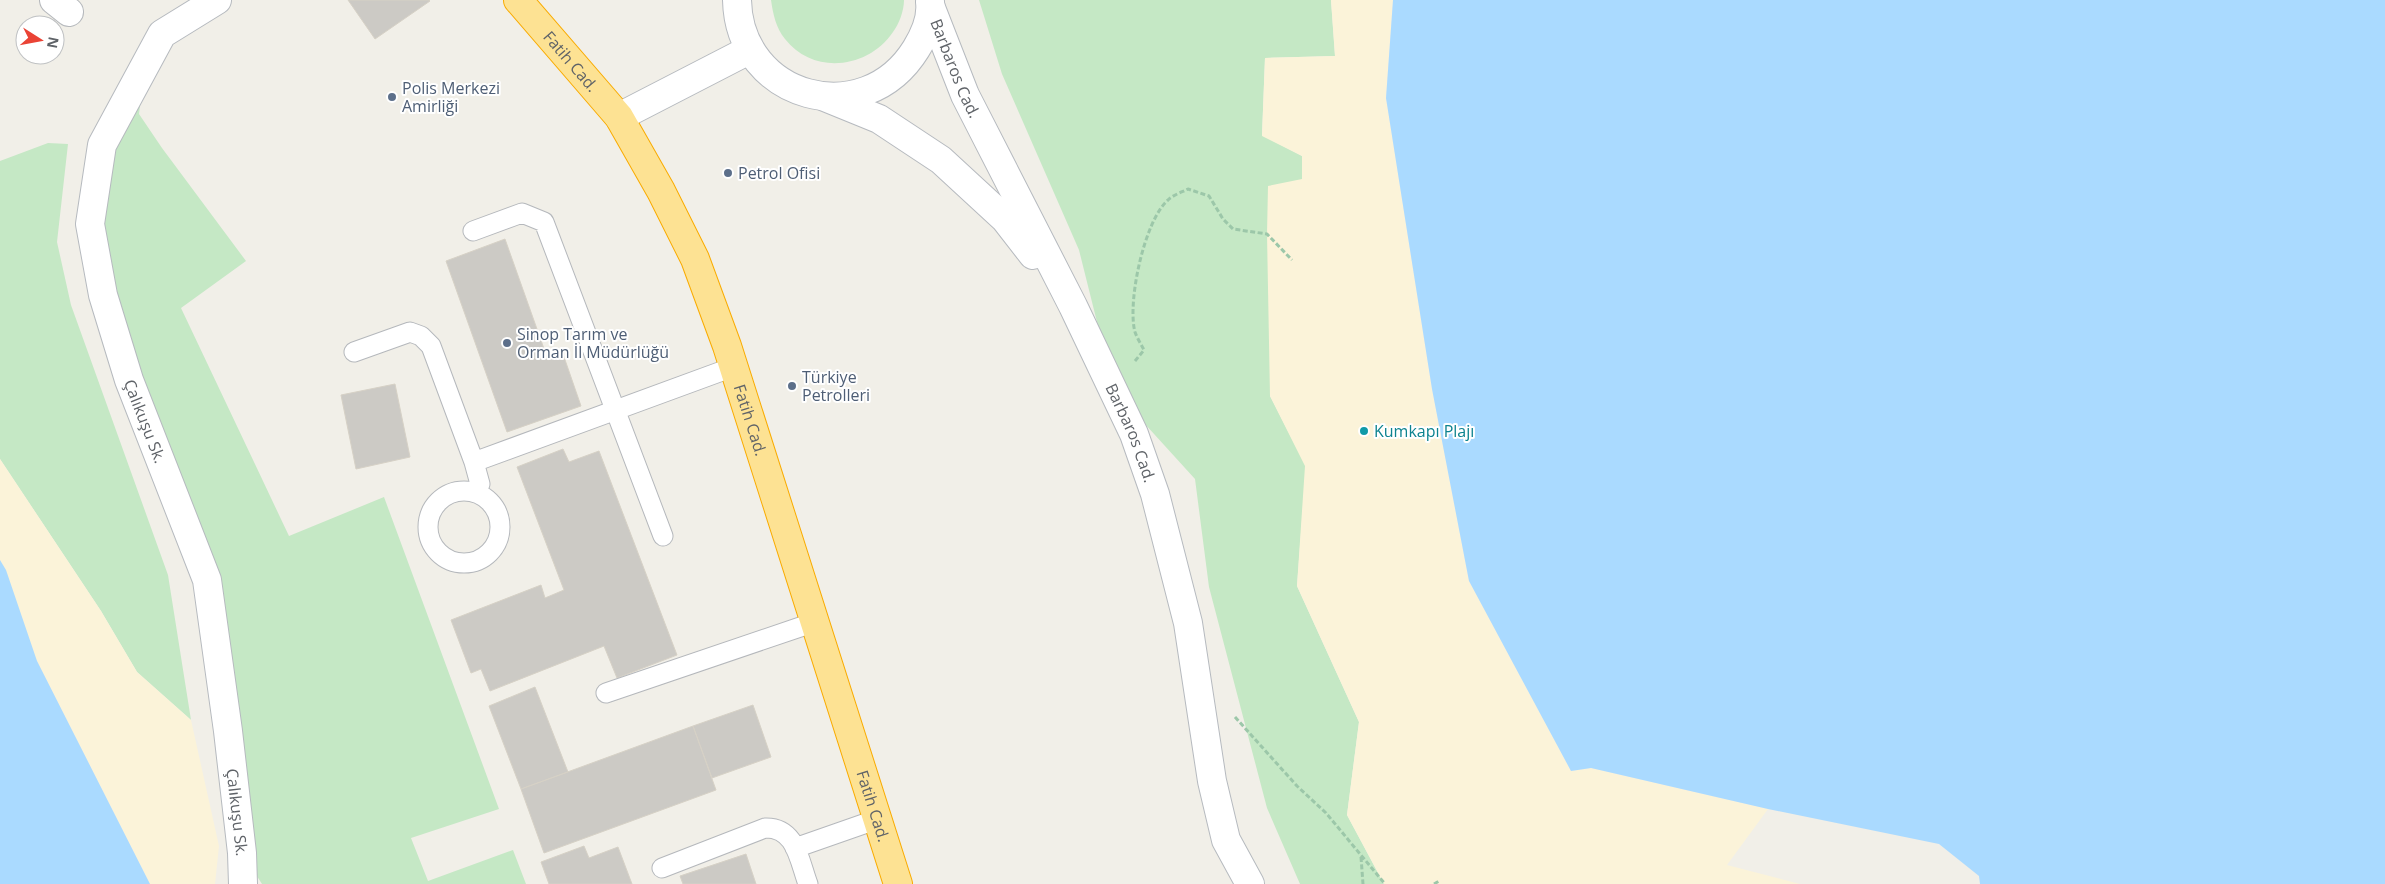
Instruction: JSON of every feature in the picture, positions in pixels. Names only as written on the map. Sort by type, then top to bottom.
[{"type":"highway","name":"Fatih Cad.","points":[[518,0],[619,117],[661,191],[695,259],[733,367],[898,884]]},
{"type":"main road","name":"Çalıkuşu Sk.","points":[[216,0],[162,34],[102,145],[90,224],[103,295],[129,380],[207,580],[229,741],[242,853],[243,884]]},
{"type":"main road","points":[[737,0],[738,19],[749,50],[769,73],[795,90],[824,97],[879,119],[941,160],[1005,219],[1073,306]]},
{"type":"main road","points":[[824,97],[855,95],[884,84],[907,64],[923,38],[930,4]]},
{"type":"main road","name":"Barbaros Cad.","points":[[930,4],[965,95],[1073,306],[1134,434],[1155,494],[1188,623],[1212,780],[1226,840],[1250,884]]},
{"type":"main road","points":[[619,117],[749,50]]},
{"type":"lane","points":[[473,231],[522,213],[544,222],[664,536]]},
{"type":"lane","points":[[354,352],[410,332],[420,336],[432,346],[474,462],[480,484],[476,493]]},
{"type":"lane","points":[[474,462],[733,367]]},
{"type":"lane","points":[[606,693],[815,622]]},
{"type":"lane","points":[[795,848],[878,820]]},
{"type":"lane","points":[[662,868],[765,828],[774,828],[784,831],[790,837],[808,884]]},
{"type":"path","points":[[1114,390],[1144,350],[1135,332],[1134,307],[1142,246],[1154,218],[1168,199],[1188,189],[1209,196],[1223,219],[1233,229],[1267,234],[1292,260]]},
{"type":"path","points":[[1230,708],[1234,717],[1297,786],[1326,813],[1385,884]]},
{"type":"path","points":[[1361,856],[1363,884]]},
{"type":"path","points":[[1434,884],[1439,881]]},
{"type":"green space","points":[[771,0],[904,0],[904,4],[897,25],[883,44],[856,60],[826,63],[811,59],[797,51],[785,39],[777,26]]},
{"type":"green space","points":[[979,0],[1331,0],[1335,56],[1265,58],[1262,135],[1302,156],[1303,179],[1270,396],[1306,466],[1297,586],[1359,722],[1347,815],[1384,884],[1300,884],[1267,808],[1209,587],[1195,479],[1114,390],[1079,250],[1002,74]]},
{"type":"green space","points":[[145,65],[139,114],[246,261],[181,308],[289,536],[384,497],[499,809],[411,838],[428,881],[513,850],[526,884],[262,884],[242,853],[207,580],[103,295],[102,145]]},
{"type":"green space","points":[[48,143],[68,144],[57,242],[71,305],[168,575],[191,720],[137,672],[101,611],[0,459],[0,161]]},
{"type":"sand","name":"Kumkapı Plajı","points":[[1331,0],[1393,0],[1386,98],[1432,389],[1469,581],[1571,771],[1591,768],[1768,809],[1727,865],[1800,884],[1384,884],[1347,815],[1359,722],[1297,586],[1305,466],[1270,396],[1268,186],[1302,179],[1302,156],[1262,136],[1265,58],[1335,56]]},
{"type":"sand","points":[[0,459],[101,611],[137,672],[191,720],[219,846],[215,884],[150,884],[0,588]]},
{"type":"water","points":[[1393,0],[2385,0],[2385,884],[1980,884],[1979,876],[1939,844],[1768,809],[1591,768],[1571,771],[1469,581],[1432,389],[1386,98]]},
{"type":"water","points":[[0,560],[6,570],[37,661],[150,884],[0,884]]},
{"type":"building","points":[[348,0],[429,0],[430,1],[375,39]]},
{"type":"building","points":[[505,239],[548,360],[563,354],[581,406],[507,432],[446,261]]},
{"type":"building","points":[[395,384],[410,457],[356,469],[341,395]]},
{"type":"building","points":[[563,449],[569,462],[599,451],[677,655],[617,678],[604,646],[490,691],[481,669],[471,673],[451,620],[541,585],[545,598],[564,590],[517,467]]},
{"type":"building","points":[[535,687],[568,772],[521,789],[489,706]]},
{"type":"building","points":[[753,705],[771,757],[712,778],[693,726]]},
{"type":"building","points":[[693,726],[716,790],[544,853],[521,789]]},
{"type":"building","points":[[584,846],[589,858],[618,847],[632,884],[549,884],[541,862]]},
{"type":"building","points":[[746,854],[756,884],[683,884],[680,876]]},
{"type":"place","name":"Polis Merkezi Amirliği","points":[[392,97]]},
{"type":"place","name":"Petrol Ofisi","points":[[728,173]]},
{"type":"place","name":"Sinop Tarım ve Orman İl Müdürlüğü","points":[[507,343]]},
{"type":"place","name":"Türkiye Petrolleri","points":[[792,386]]},
{"type":"place","name":"Kumkapı Plajı","points":[[1364,431]]}]
